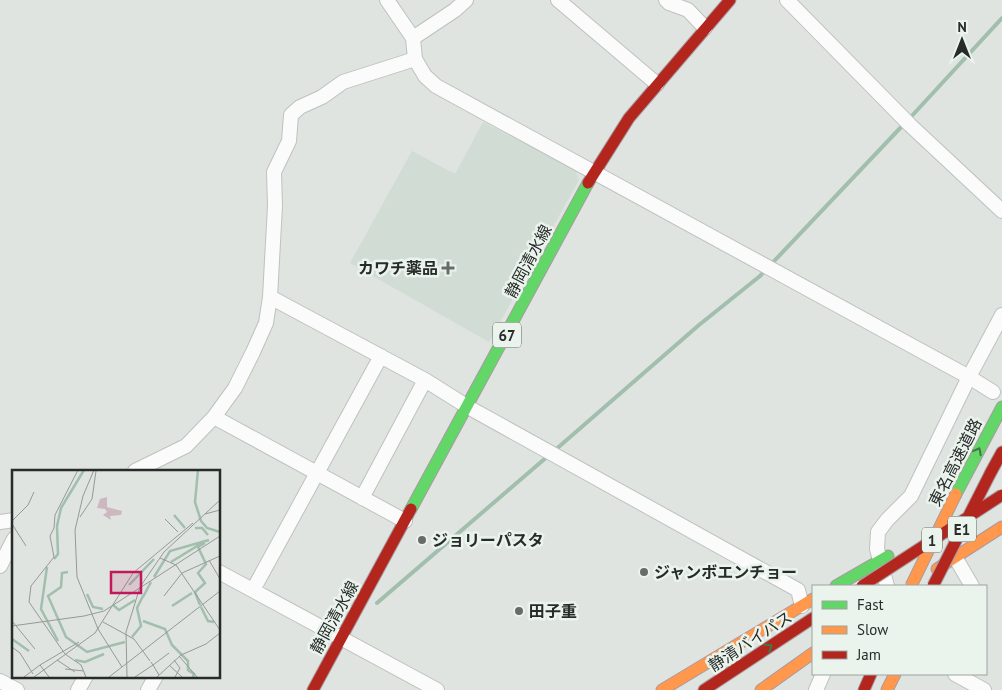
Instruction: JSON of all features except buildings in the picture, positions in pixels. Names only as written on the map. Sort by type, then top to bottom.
[{"type":"main road","name":"静岡清水線","points":[[313,690],[594,172],[629,118],[730,0]]},
{"type":"main road","name":"東名高速道路","points":[[911,585],[1002,406]]},
{"type":"main road","name":"E1","points":[[934,585],[1002,452]]},
{"type":"main road","points":[[838,585],[998,491]]},
{"type":"main road","name":"1","points":[[864,585],[959,522],[998,491]]},
{"type":"main road","points":[[850,585],[959,522]]},
{"type":"main road","name":"1","points":[[913,585],[955,557],[998,523]]},
{"type":"main road","name":"1","points":[[894,585],[964,538],[998,523]]},
{"type":"main road","name":"1","points":[[905,585],[964,538]]},
{"type":"main road","points":[[662,690],[809,604]]},
{"type":"main road","points":[[682,690],[809,604]]},
{"type":"main road","name":"静清バイパス","points":[[704,690],[812,619]]},
{"type":"main road","points":[[761,690],[812,654]]},
{"type":"main road","points":[[777,690],[812,666]]},
{"type":"main road","points":[[864,690],[871,675]]},
{"type":"main road","points":[[888,690],[895,675]]},
{"type":"street","points":[[387,0],[413,38],[415,59],[425,76],[436,86],[969,377],[993,392]]},
{"type":"street","points":[[413,38],[455,10],[466,0]]},
{"type":"street","points":[[558,0],[657,84]]},
{"type":"street","points":[[666,0],[668,3],[688,10],[705,28]]},
{"type":"street","points":[[787,0],[910,125],[1002,211]]},
{"type":"street","points":[[137,470],[186,446],[214,417],[235,388],[266,323],[270,297],[276,206],[274,172],[289,141],[291,115],[300,107],[322,97],[343,82],[415,59]]},
{"type":"street","points":[[270,297],[425,380],[468,407],[798,590],[809,604]]},
{"type":"street","points":[[887,585],[878,549],[878,532],[911,496],[969,377],[1002,315]]},
{"type":"street","points":[[253,590],[381,356]]},
{"type":"street","points":[[362,498],[425,380]]},
{"type":"street","points":[[214,417],[405,521]]},
{"type":"street","points":[[0,566],[12,543]]},
{"type":"street","points":[[955,557],[971,585]]},
{"type":"street","points":[[220,573],[437,690]]},
{"type":"street","points":[[816,690],[823,675]]},
{"type":"street","points":[[957,675],[984,690]]},
{"type":"street","points":[[78,690],[85,678]]},
{"type":"street","points":[[148,690],[155,678]]},
{"type":"shaded area","points":[[483,122],[575,170],[579,180],[489,342],[350,263],[412,151],[455,174]]},
{"type":"waterway","points":[[909,119],[1002,18]]},
{"type":"waterway","points":[[554,451],[699,325],[760,276],[904,124]]},
{"type":"waterway","points":[[377,603],[548,456]]},
{"type":"traffic: fast","points":[[411,509],[588,183]]},
{"type":"traffic: fast","points":[[956,494],[1002,407]]},
{"type":"traffic: fast","points":[[838,585],[888,556]]},
{"type":"traffic: slow","points":[[911,585],[956,494]]},
{"type":"traffic: slow","points":[[937,569],[1002,527]]},
{"type":"traffic: slow","points":[[662,690],[812,600]]},
{"type":"traffic: slow","points":[[761,690],[812,654]]},
{"type":"traffic: slow","points":[[887,690],[894,675]]},
{"type":"traffic: jam","points":[[588,183],[629,118],[730,0]]},
{"type":"traffic: jam","points":[[991,472],[1002,452]]},
{"type":"traffic: jam","points":[[934,585],[991,472]]},
{"type":"traffic: jam","points":[[864,585],[1002,495]]},
{"type":"traffic: jam","points":[[313,690],[411,509]]},
{"type":"traffic: jam","points":[[704,690],[812,619]]},
{"type":"traffic: jam","points":[[864,690],[871,675]]},
{"type":"place","name":"カワチ薬品","points":[[448,268]]},
{"type":"place","name":"ジョリーパスタ","points":[[422,540]]},
{"type":"place","name":"ジャンボエンチョー","points":[[644,572]]},
{"type":"place","name":"田子重","points":[[519,611]]}]
